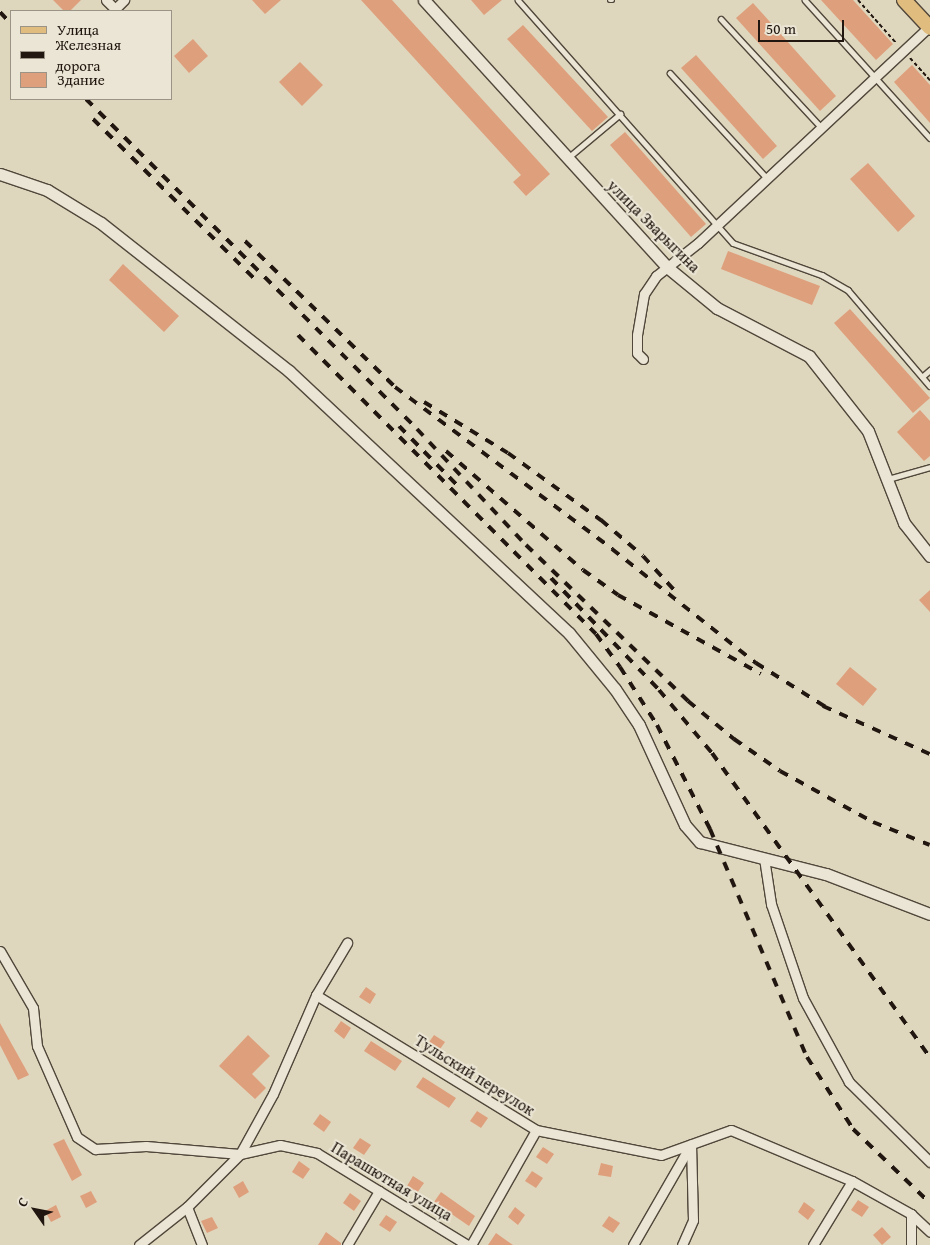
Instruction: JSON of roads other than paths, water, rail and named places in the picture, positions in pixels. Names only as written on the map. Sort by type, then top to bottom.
[{"type":"main road","points":[[904,0],[930,27]]},
{"type":"street","points":[[106,0],[115,8],[124,0]]},
{"type":"street","name":"улица Зварыгина","points":[[424,0],[566,159],[667,267],[717,308],[809,356],[868,431],[904,523],[930,556]]},
{"type":"street","points":[[643,359],[637,352],[644,294],[667,267],[698,243],[716,223],[930,27]]},
{"type":"street","points":[[0,174],[47,190],[101,223],[289,372],[568,633],[615,689],[639,725],[685,826],[700,842],[826,874],[930,914]]},
{"type":"street","points":[[764,858],[771,904],[803,998],[850,1082],[930,1162]]},
{"type":"street","points":[[139,1245],[187,1207],[240,1154],[273,1094],[316,995],[347,943]]},
{"type":"street","points":[[0,951],[33,1008],[37,1046],[77,1137],[95,1149],[146,1146],[240,1154]]},
{"type":"street","name":"Тульский переулок","points":[[316,995],[536,1130],[661,1155],[731,1130],[852,1181],[911,1214],[930,1232]]},
{"type":"street","points":[[469,1245],[536,1130]]},
{"type":"street","points":[[633,1245],[691,1144]]},
{"type":"street","points":[[682,1245],[693,1220],[691,1144]]},
{"type":"street","name":"Парашютная улица","points":[[240,1154],[280,1145],[317,1153],[469,1245]]},
{"type":"street","points":[[813,1245],[852,1181]]},
{"type":"street","points":[[346,1245],[379,1191]]},
{"type":"street","points":[[187,1207],[202,1245]]},
{"type":"street","points":[[910,1245],[911,1214]]},
{"type":"lane","points":[[518,0],[733,243],[822,274],[848,290],[930,386]]},
{"type":"lane","points":[[805,0],[930,138]]},
{"type":"lane","points":[[720,19],[822,127]]},
{"type":"lane","points":[[670,73],[767,178]]},
{"type":"lane","points":[[566,159],[620,114]]},
{"type":"lane","points":[[922,377],[930,370]]},
{"type":"lane","points":[[888,479],[930,467]]},
{"type":"railway","points":[[0,12],[10,23]]},
{"type":"railway","points":[[87,100],[417,429],[526,545],[688,701],[734,739],[780,771],[873,822],[930,845]]},
{"type":"railway","points":[[93,119],[259,283]]},
{"type":"railway","points":[[245,241],[395,387],[612,549],[756,663],[829,709]]},
{"type":"railway","points":[[298,335],[596,634],[620,667],[657,725],[710,829],[807,1057],[853,1129],[930,1203]]},
{"type":"railway","points":[[424,402],[508,453],[601,520],[643,556],[676,592]]},
{"type":"railway","points":[[399,426],[459,487]]},
{"type":"railway","points":[[446,451],[583,570],[618,595],[761,674]]},
{"type":"railway","points":[[551,578],[659,690],[712,753],[930,1058]]},
{"type":"railway","points":[[823,706],[930,754]]}]
